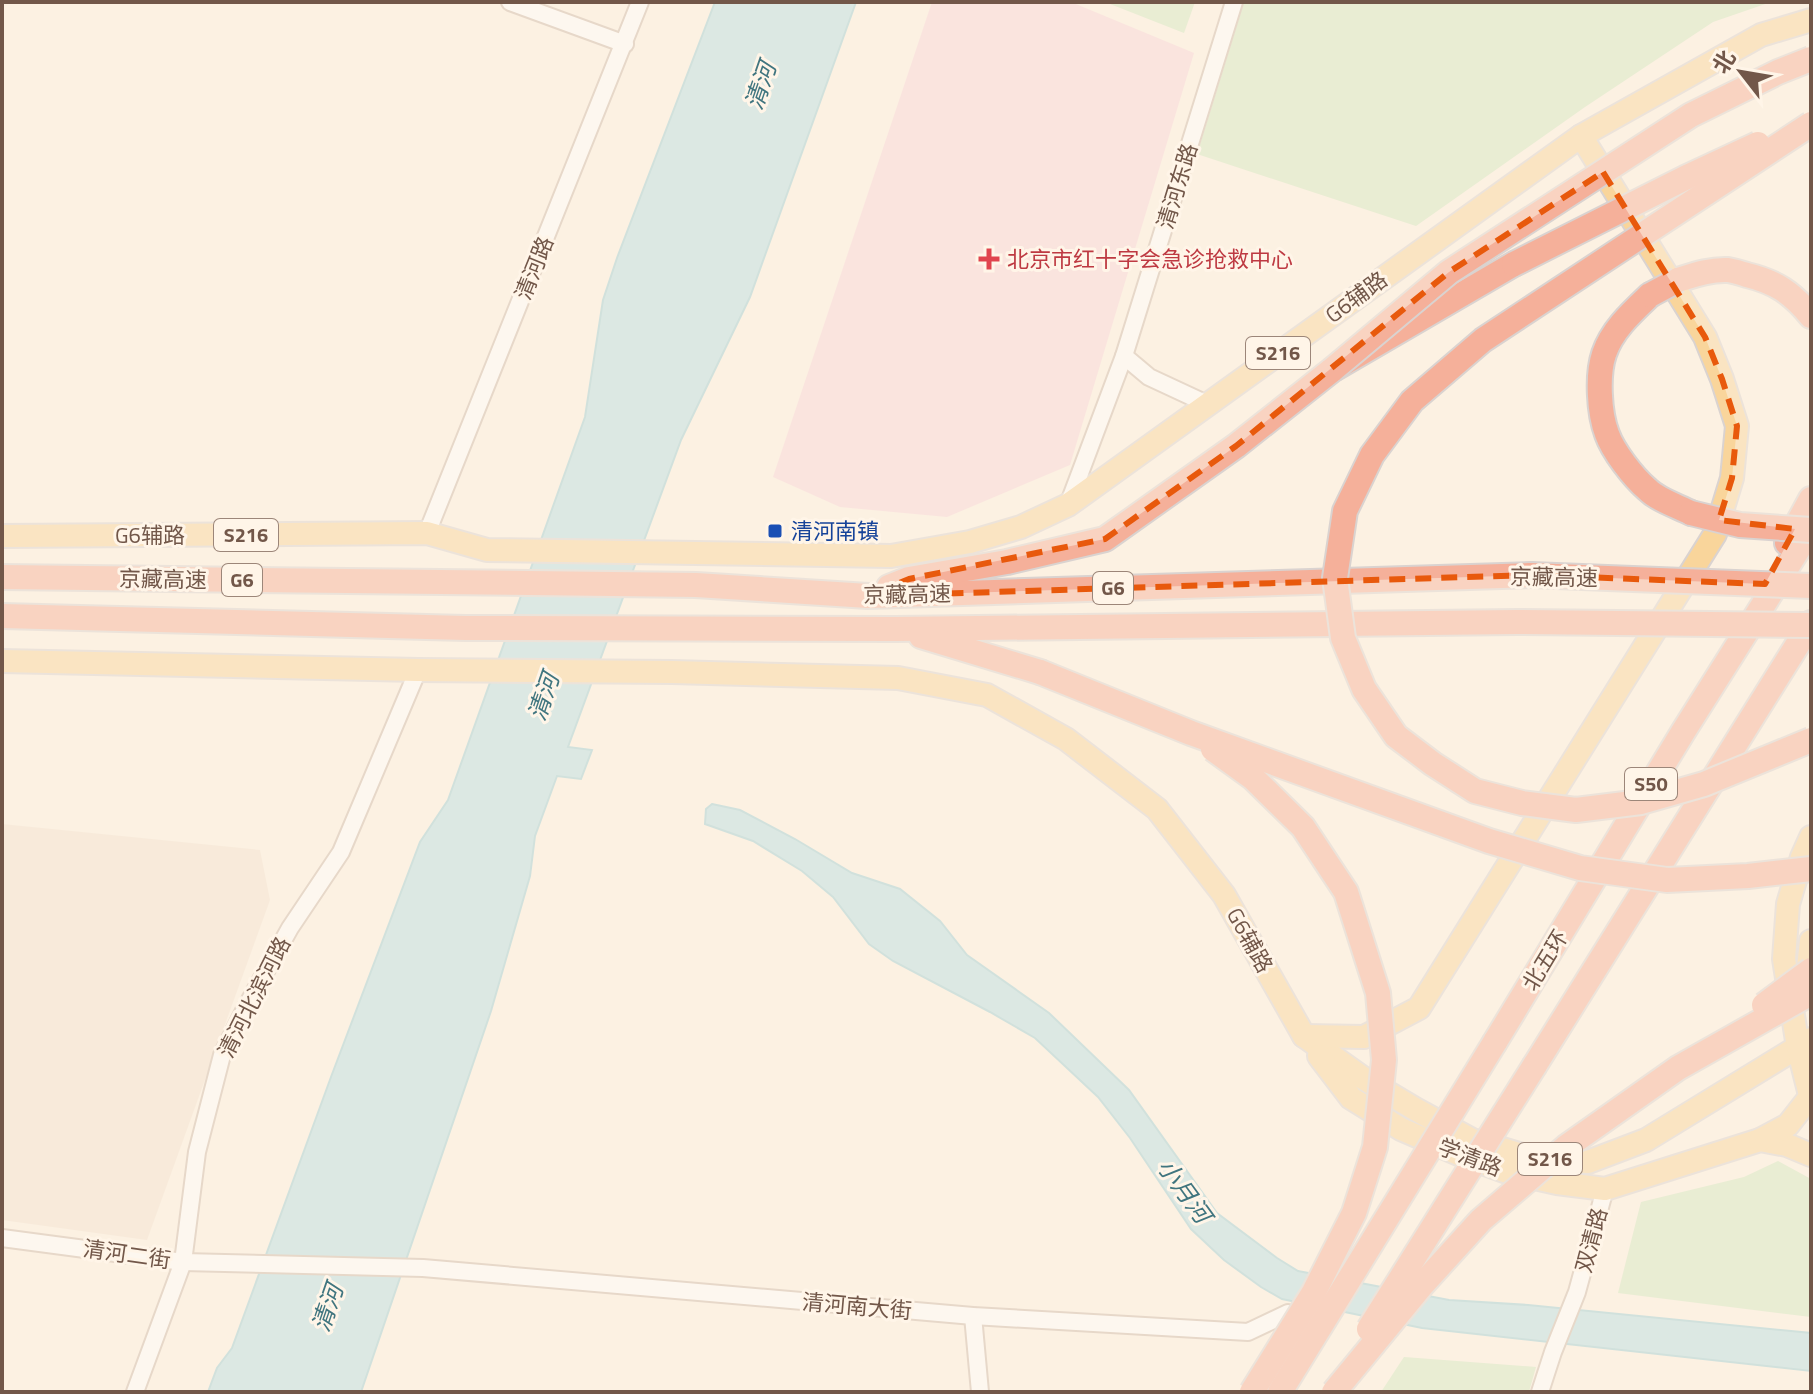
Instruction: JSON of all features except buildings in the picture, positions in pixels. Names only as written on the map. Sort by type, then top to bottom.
[{"type":"highway","points":[[868,596],[909,579],[1007,562],[1105,539],[1236,446],[1474,255],[1691,115],[1811,59]]},
{"type":"highway","points":[[1332,370],[1514,264],[1685,178],[1811,122]]},
{"type":"highway","points":[[1811,122],[1483,340],[1412,401],[1372,455],[1345,511],[1335,578],[1343,638],[1364,689],[1396,736],[1475,791],[1522,803],[1576,810],[1641,802],[1704,784],[1811,740]]},
{"type":"highway","points":[[1811,316],[1798,300],[1778,285],[1728,270],[1702,272],[1650,295],[1631,313],[1615,332],[1605,353],[1599,379],[1607,434],[1629,470],[1649,492],[1691,513],[1740,525],[1811,530]]},
{"type":"highway","points":[[1683,732],[1811,499]]},
{"type":"highway","name":"北五环","points":[[1280,1392],[1683,732],[1811,530]]},
{"type":"highway","name":"京藏高速","points":[[2,577],[696,585],[868,596],[1531,575],[1811,586]]},
{"type":"highway","name":"京藏高速","points":[[2,616],[465,628],[896,629],[1517,622],[1811,624]]},
{"type":"highway","name":"S50","points":[[1332,1392],[1811,624]]},
{"type":"highway","points":[[896,629],[1040,672],[1191,733],[1489,841],[1580,868],[1667,880],[1811,869]]},
{"type":"highway","points":[[1191,733],[1253,778],[1303,827],[1346,892],[1378,993],[1384,1060],[1375,1147],[1354,1213],[1314,1292],[1252,1392]]},
{"type":"highway","points":[[1332,1392],[1481,1220],[1566,1147],[1811,970]]},
{"type":"highway","points":[[1678,1068],[1811,993]]},
{"type":"main road","name":"G6辅路","points":[[2,536],[427,533],[487,550],[891,556],[970,542],[1021,527],[1068,505],[1581,136],[1761,35],[1811,20]]},
{"type":"main road","points":[[1304,1036],[1364,1037],[1419,1008],[1715,534],[1732,478],[1737,426],[1722,379],[1705,337],[1581,136]]},
{"type":"main road","points":[[2,661],[418,670]]},
{"type":"main road","name":"G6辅路","points":[[418,670],[898,678],[987,695],[1066,739],[1157,809],[1224,895],[1304,1036],[1363,1078],[1472,1140],[1529,1157],[1588,1162],[1646,1140],[1805,1043]]},
{"type":"main road","points":[[1805,1043],[1784,959],[1788,904],[1811,837]]},
{"type":"main road","points":[[1810,1098],[1805,1043],[1811,941]]},
{"type":"main road","name":"学清路","points":[[1304,1036],[1351,1098],[1401,1129],[1507,1172],[1605,1189],[1760,1140],[1788,1125],[1810,1098]]},
{"type":"main road","points":[[1760,1140],[1787,1145],[1811,1155]]},
{"type":"street","points":[[510,2],[625,44]]},
{"type":"street","name":"清河路","points":[[427,533],[640,2]]},
{"type":"street","name":"清河东路","points":[[1068,505],[1124,356],[1234,2]]},
{"type":"street","points":[[1124,356],[1149,377],[1207,404]]},
{"type":"street","name":"清河北滨河路","points":[[135,1392],[183,1262],[197,1152],[222,1055],[290,928],[341,852],[418,670]]},
{"type":"street","name":"双清路","points":[[1540,1392],[1577,1292],[1605,1189]]},
{"type":"street","name":"清河二街","points":[[2,1238],[183,1262],[423,1268]]},
{"type":"street","name":"清河南大街","points":[[423,1268],[973,1316],[1248,1332],[1288,1313]]},
{"type":"street","points":[[973,1316],[980,1392]]},
{"type":"highlighted area","points":[[1603,172],[1705,337],[1722,379],[1737,426],[1732,478],[1719,520],[1795,529],[1765,584],[1531,575],[868,596],[909,579],[1105,539],[1236,446],[1449,272]]},
{"type":"shaded area","name":"北京市红十字会急诊抢救中心","points":[[932,2],[1071,2],[1194,53],[1070,465],[947,517],[840,507],[773,477]]},
{"type":"shaded area","points":[[2,824],[260,850],[270,900],[147,1240],[2,1220]]},
{"type":"green space","points":[[1105,2],[1195,2],[1184,33]]},
{"type":"green space","points":[[1244,2],[1771,2],[1713,22],[1585,107],[1416,226],[1197,154]]},
{"type":"green space","points":[[1778,1161],[1811,1179],[1811,1317],[1618,1293],[1641,1202],[1744,1177]]},
{"type":"green space","points":[[1404,1357],[1536,1367],[1529,1392],[1381,1392]]},
{"type":"water","name":"清河","points":[[715,2],[856,2],[750,297],[681,440],[568,747],[592,750],[581,779],[557,776],[535,836],[530,876],[491,1011],[361,1392],[208,1392],[217,1368],[232,1348],[420,842],[448,800],[585,417],[603,300],[617,258]]},
{"type":"water","name":"小月河","points":[[712,804],[740,810],[852,873],[900,889],[940,921],[967,955],[1049,1013],[1129,1090],[1217,1213],[1298,1271],[1449,1300],[1811,1333],[1811,1371],[1422,1328],[1282,1299],[1224,1260],[1191,1229],[1130,1138],[1098,1097],[1035,1038],[893,961],[869,944],[833,897],[802,871],[753,841],[705,824],[706,809]]},
{"type":"place","name":"北京市红十字会急诊抢救中心","points":[[989,259]]},
{"type":"place","name":"清河南镇","points":[[775,531]]}]
